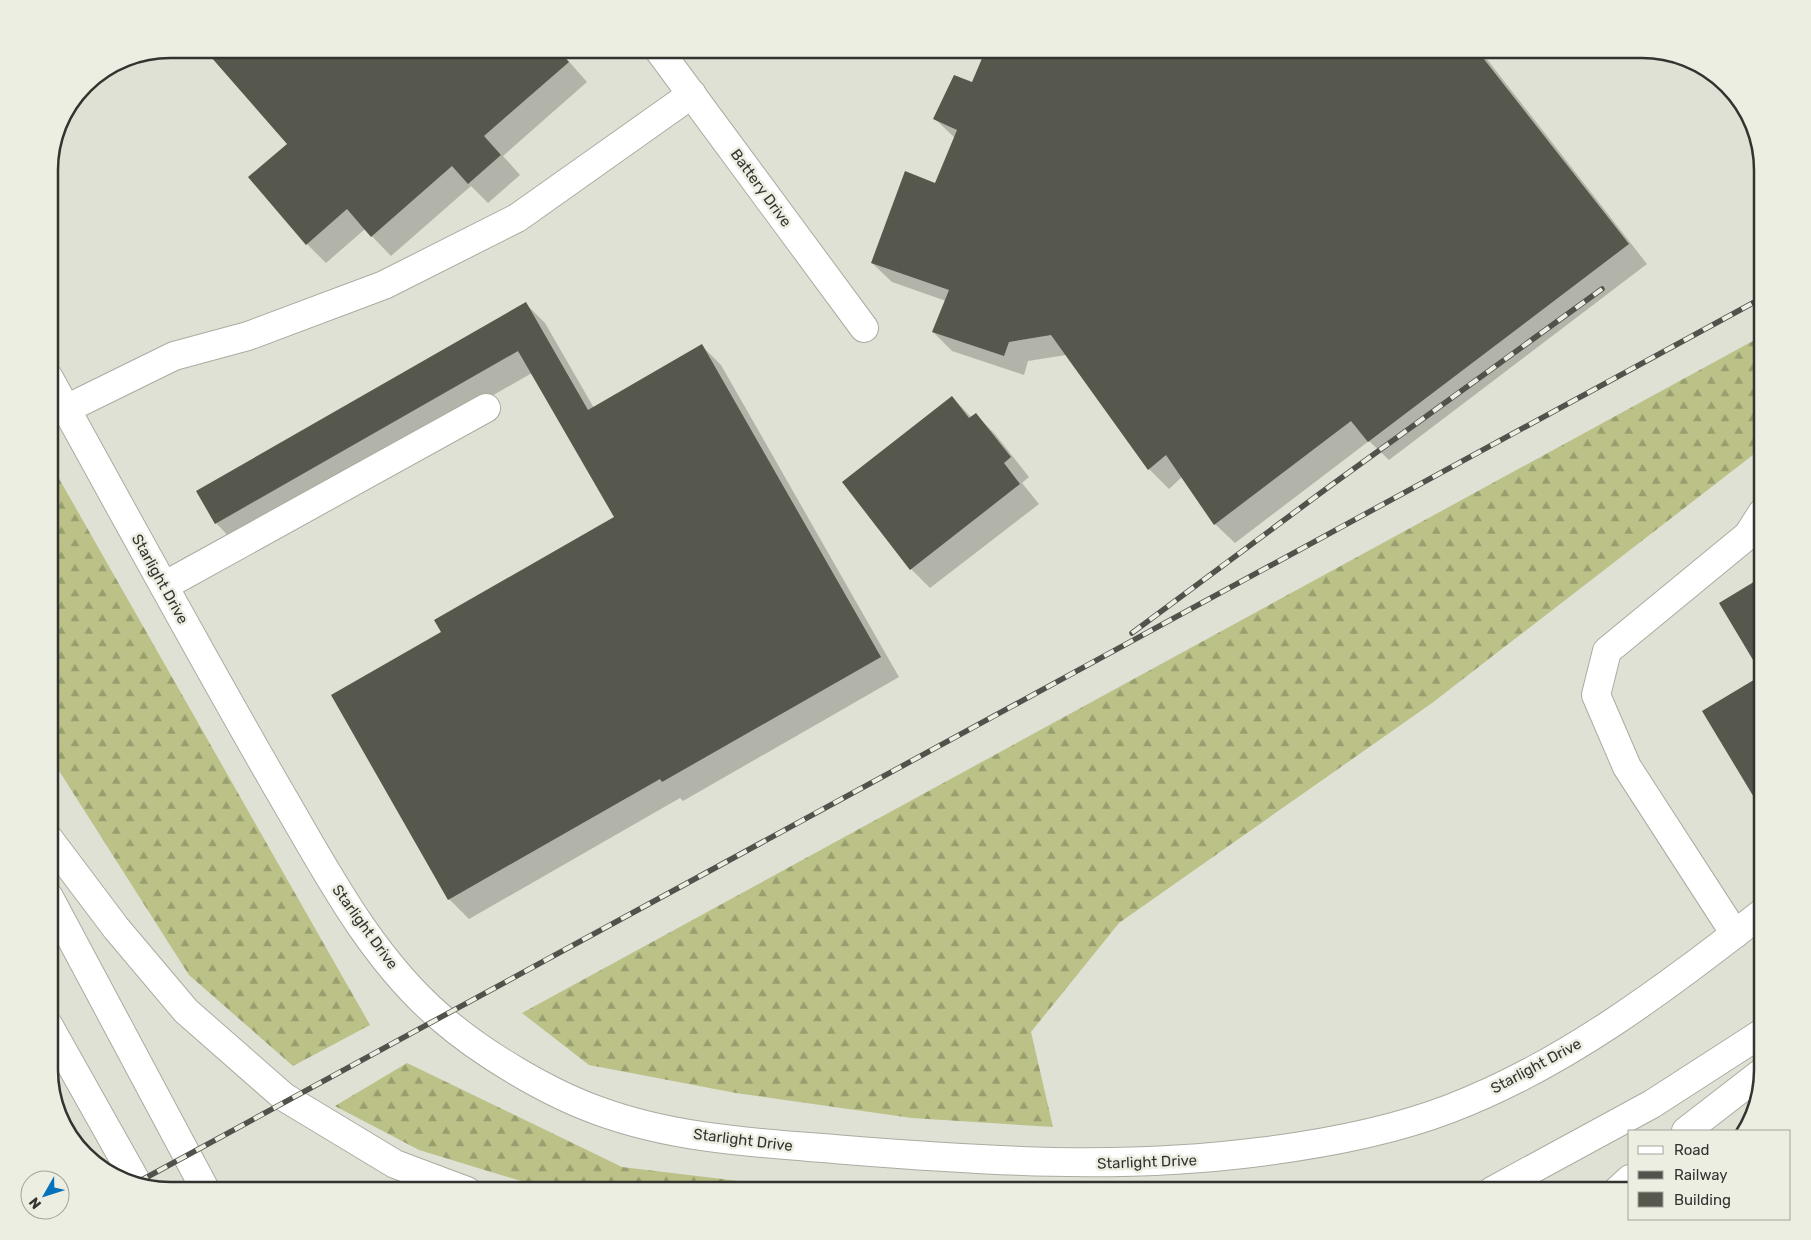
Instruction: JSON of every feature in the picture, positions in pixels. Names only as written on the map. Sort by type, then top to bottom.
[{"type":"main road","name":"Battery Drive","points":[[665,58],[864,328]]},
{"type":"main road","points":[[66,409],[174,356],[248,336],[384,285],[508,222],[692,94]]},
{"type":"main road","name":"Starlight Drive","points":[[58,394],[237,718],[340,895],[380,952],[441,1018],[501,1061],[549,1090],[599,1112],[664,1130],[745,1142],[892,1154],[1087,1164],[1196,1160],[1305,1147],[1385,1130],[1450,1109],[1525,1075],[1596,1034],[1675,980],[1754,919]]},
{"type":"main road","points":[[164,586],[486,408]]},
{"type":"main road","points":[[1735,934],[1627,767],[1596,695],[1608,651],[1748,535],[1754,526]]},
{"type":"main road","points":[[58,851],[116,928],[186,1011],[284,1097],[395,1164],[443,1182]]},
{"type":"main road","points":[[58,914],[201,1182]]},
{"type":"main road","points":[[1509,1182],[1652,1104],[1754,1038]]},
{"type":"main road","points":[[58,1042],[134,1177]]},
{"type":"main road","points":[[1687,1130],[1753,1079]]},
{"type":"green space","points":[[1754,340],[1754,454],[1432,703],[1119,923],[1031,1032],[1053,1127],[912,1118],[736,1093],[589,1065],[522,1013]]},
{"type":"green space","points":[[58,477],[370,1025],[293,1066],[189,975],[58,769]]},
{"type":"green space","points":[[407,1063],[622,1167],[747,1182],[524,1182],[419,1150],[335,1106]]},
{"type":"building","points":[[212,58],[565,58],[569,62],[484,136],[501,155],[468,184],[452,166],[371,237],[347,209],[306,245],[248,177],[287,144]]},
{"type":"building","points":[[982,58],[1483,58],[1629,244],[1368,442],[1351,421],[1214,525],[1166,455],[1148,470],[1051,335],[1009,342],[1004,356],[932,332],[949,290],[871,263],[905,171],[935,183],[957,130],[933,119],[954,75],[972,82]]},
{"type":"building","points":[[526,302],[588,410],[702,344],[881,657],[662,782],[660,779],[448,900],[331,695],[441,632],[434,620],[614,517],[518,351],[215,524],[196,491]]},
{"type":"building","points":[[952,396],[969,418],[976,413],[1011,457],[1004,463],[1020,484],[910,570],[842,482]]},
{"type":"building","points":[[1754,582],[1754,662],[1719,603]]},
{"type":"building","points":[[1754,680],[1754,797],[1702,711]]},
{"type":"railway","points":[[1132,633],[1330,486],[1602,289]]},
{"type":"railway","points":[[143,1179],[1754,302]]}]
